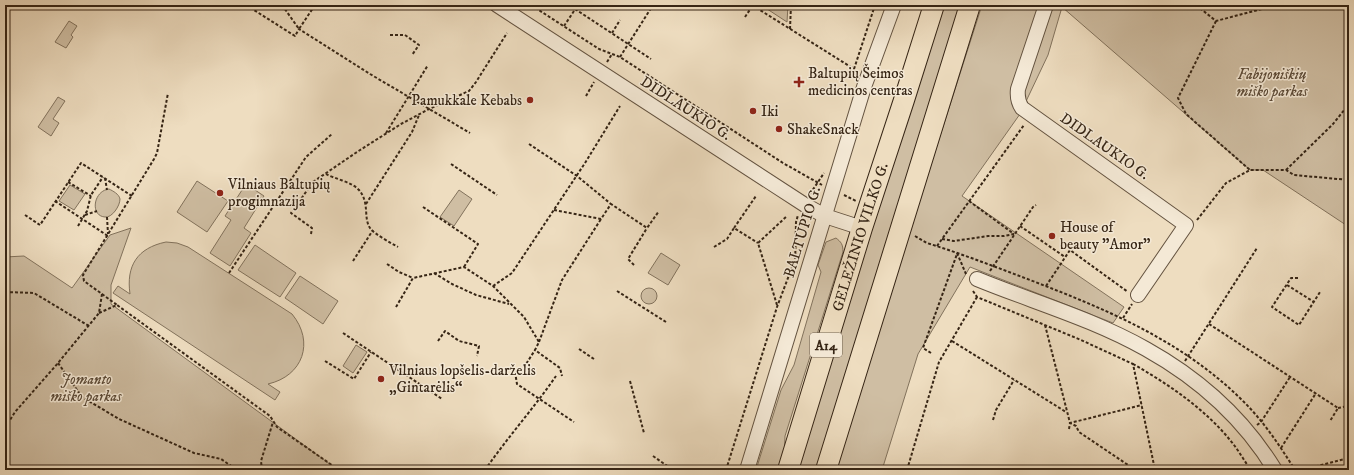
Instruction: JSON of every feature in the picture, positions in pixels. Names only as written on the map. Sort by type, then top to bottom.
[{"type":"highway","name":"GELEŽINIO VILKO G.","points":[[788,470],[862,228],[934,5]]},
{"type":"highway","name":"A14","points":[[826,470],[970,5]]},
{"type":"street","name":"DIDLAUKIO G.","points":[[497,5],[805,205],[825,216],[862,228]]},
{"type":"street","name":"BALTUPIO G.","points":[[747,470],[864,87],[894,5]]},
{"type":"street","name":"DIDLAUKIO G.","points":[[1046,5],[1018,89],[1019,103],[1022,108],[1186,225]]},
{"type":"street","points":[[1137,297],[1186,225]]},
{"type":"street","points":[[975,282],[1114,333],[1145,348],[1199,384],[1225,407],[1248,432],[1275,470]]},
{"type":"path","points":[[246,5],[295,36],[315,5]]},
{"type":"path","points":[[282,5],[299,29],[470,133]]},
{"type":"path","points":[[531,5],[599,49],[620,57],[783,163],[817,183]]},
{"type":"path","points":[[564,26],[578,5]]},
{"type":"path","points":[[620,57],[654,5]]},
{"type":"path","points":[[745,17],[753,5],[854,69]]},
{"type":"path","points":[[790,29],[791,5]]},
{"type":"path","points":[[855,76],[854,69],[875,5]]},
{"type":"path","points":[[1196,5],[1216,21]]},
{"type":"path","points":[[1250,170],[1186,114],[1178,98],[1216,21],[1277,5]]},
{"type":"path","points":[[312,9],[353,7]]},
{"type":"path","points":[[575,9],[651,59]]},
{"type":"path","points":[[612,33],[620,20]]},
{"type":"path","points":[[311,234],[312,228],[291,213],[313,182],[386,134],[420,114],[469,91],[507,33]]},
{"type":"path","points":[[390,35],[405,35],[419,44],[412,55]]},
{"type":"path","points":[[386,134],[428,65]]},
{"type":"path","points":[[586,96],[591,88]]},
{"type":"path","points":[[168,93],[157,153],[83,275],[84,281],[270,416],[277,427],[339,470]]},
{"type":"path","points":[[1286,170],[1333,124],[1349,104]]},
{"type":"path","points":[[493,286],[512,273],[577,176],[620,106]]},
{"type":"path","points":[[366,204],[412,132],[420,114]]},
{"type":"path","points":[[937,246],[1031,114]]},
{"type":"path","points":[[229,273],[306,156],[332,134]]},
{"type":"path","points":[[529,144],[577,176],[611,204],[647,228]]},
{"type":"path","points":[[25,215],[40,225],[81,163],[132,196]]},
{"type":"path","points":[[451,164],[497,195]]},
{"type":"path","points":[[1186,225],[1195,222],[1226,183],[1250,170],[1286,170],[1294,175],[1349,180]]},
{"type":"path","points":[[326,174],[352,185],[359,190],[366,204],[368,222],[371,229],[398,247]]},
{"type":"path","points":[[104,178],[107,190]]},
{"type":"path","points":[[78,226],[85,215],[91,196],[104,178]]},
{"type":"path","points":[[68,182],[91,196]]},
{"type":"path","points":[[714,247],[727,239],[756,196]]},
{"type":"path","points":[[56,201],[108,236]]},
{"type":"path","points":[[969,201],[1014,234]]},
{"type":"path","points":[[521,372],[539,342],[562,280],[611,204]]},
{"type":"path","points":[[975,282],[993,266],[1033,207],[1036,205]]},
{"type":"path","points":[[423,207],[478,244],[464,267]]},
{"type":"path","points":[[554,210],[600,219]]},
{"type":"path","points":[[85,215],[97,211]]},
{"type":"path","points":[[634,264],[628,259],[659,211]]},
{"type":"path","points":[[758,243],[787,216]]},
{"type":"path","points":[[107,217],[108,236]]},
{"type":"path","points":[[726,470],[777,306],[794,260],[797,232],[796,222]]},
{"type":"path","points":[[1020,226],[1065,257]]},
{"type":"path","points":[[734,228],[758,243],[777,306]]},
{"type":"path","points":[[353,261],[373,230]]},
{"type":"path","points":[[942,239],[954,241],[1014,234]]},
{"type":"path","points":[[1179,370],[1210,324],[1257,248]]},
{"type":"path","points":[[957,253],[1046,286],[1070,250],[1137,297],[1123,318]]},
{"type":"path","points":[[907,470],[939,362],[977,297],[975,282],[957,253]]},
{"type":"path","points":[[931,353],[923,348],[957,253]]},
{"type":"path","points":[[387,264],[399,272],[413,278],[464,267],[493,286],[524,317],[539,342]]},
{"type":"path","points":[[434,273],[452,284],[476,294],[511,304]]},
{"type":"path","points":[[396,307],[413,278]]},
{"type":"path","points":[[1298,278],[1291,278],[1272,307],[1299,325],[1320,292]]},
{"type":"path","points":[[1287,285],[1314,302]]},
{"type":"path","points":[[617,291],[666,322]]},
{"type":"path","points":[[5,292],[34,293],[89,326]]},
{"type":"path","points":[[99,313],[102,294]]},
{"type":"path","points":[[977,297],[1081,340],[1133,364],[1159,379],[1195,406],[1233,444],[1251,470]]},
{"type":"path","points":[[5,428],[15,412],[99,313],[117,305]]},
{"type":"path","points":[[1210,324],[1338,408],[1349,406]]},
{"type":"path","points":[[1046,325],[1070,422],[1069,429]]},
{"type":"path","points":[[438,341],[445,331],[459,341],[479,346],[478,356]]},
{"type":"path","points":[[342,333],[442,399]]},
{"type":"path","points":[[952,341],[1067,413]]},
{"type":"path","points":[[579,349],[594,359]]},
{"type":"path","points":[[535,350],[560,368],[562,376]]},
{"type":"path","points":[[325,361],[354,380],[371,352]]},
{"type":"path","points":[[58,363],[82,397],[119,418],[194,453],[221,459],[237,470]]},
{"type":"path","points":[[1133,364],[1155,470]]},
{"type":"path","points":[[515,372],[517,384],[574,422]]},
{"type":"path","points":[[485,470],[556,376]]},
{"type":"path","points":[[1290,377],[1261,422],[1294,470]]},
{"type":"path","points":[[993,420],[996,410],[1014,380]]},
{"type":"path","points":[[630,381],[644,433]]},
{"type":"path","points":[[1266,457],[1280,448],[1316,393]]},
{"type":"path","points":[[1070,422],[1142,405]]},
{"type":"path","points":[[1330,421],[1338,408]]},
{"type":"path","points":[[262,470],[261,461],[273,422]]},
{"type":"path","points":[[1070,422],[1076,426],[1079,432],[1136,470]]},
{"type":"path","points":[[653,456],[674,470]]},
{"type":"path","points":[[1301,470],[1349,458]]},
{"type":"green space","points":[[761,5],[788,5],[787,22]]},
{"type":"green space","points":[[942,5],[963,5],[818,470],[797,470]]},
{"type":"green space","name":"Fabijoniškių miško parkas","points":[[982,5],[1349,5],[1349,227],[1263,170],[1250,170],[1062,7],[1048,55],[1020,114],[962,196],[1124,307],[1113,323],[970,267],[918,354],[882,470],[833,470]]},
{"type":"green space","points":[[69,21],[77,26],[71,35],[73,37],[66,48],[55,42]]},
{"type":"green space","points":[[58,97],[65,101],[53,119],[59,123],[51,136],[38,127]]},
{"type":"green space","points":[[197,181],[228,201],[207,232],[177,212]]},
{"type":"green space","points":[[246,184],[264,196],[244,228],[251,233],[230,266],[210,253],[231,220],[225,216]]},
{"type":"green space","points":[[70,185],[85,194],[74,210],[59,201]]},
{"type":"green space","points":[[109,189],[116,193],[120,199],[120,202],[113,214],[108,217],[100,216],[95,208],[95,203],[100,194]]},
{"type":"green space","points":[[459,190],[472,199],[454,226],[440,217]]},
{"type":"green space","name":"Jomanto miško parkas","points":[[131,228],[111,285],[111,304],[338,470],[5,470],[5,257],[24,256],[72,288],[110,235]]},
{"type":"green space","points":[[836,238],[843,247],[843,252],[785,436],[784,460],[781,470],[756,470],[781,390],[794,365],[821,272],[818,265],[826,242]]},
{"type":"green space","points":[[166,242],[177,243],[188,247],[292,314],[299,325],[303,336],[304,346],[302,356],[297,366],[290,374],[280,380],[268,384],[280,392],[275,400],[113,293],[118,286],[130,294],[130,275],[136,260],[148,249]]},
{"type":"green space","points":[[255,245],[296,273],[280,297],[238,270]]},
{"type":"green space","points":[[661,253],[680,265],[668,285],[648,273]]},
{"type":"green space","points":[[300,276],[338,301],[323,324],[285,298]]},
{"type":"green space","points":[[646,288],[652,288],[657,293],[655,302],[652,304],[646,304],[641,299],[641,293]]},
{"type":"green space","points":[[356,345],[367,352],[353,373],[343,366]]},
{"type":"place","name":"Baltupių Šeimos medicinos centras","points":[[799,82]]},
{"type":"place","name":"Pamukkale Kebabs","points":[[530,100]]},
{"type":"place","name":"Iki","points":[[753,111]]},
{"type":"place","name":"ShakeSnack","points":[[779,129]]},
{"type":"place","name":"Vilniaus Baltupių progimnazija","points":[[220,193]]},
{"type":"place","name":"House of beauty \"Amor\"","points":[[1052,236]]},
{"type":"place","name":"Vilniaus lopšelis-darželis „Gintarėlis“","points":[[381,379]]}]
